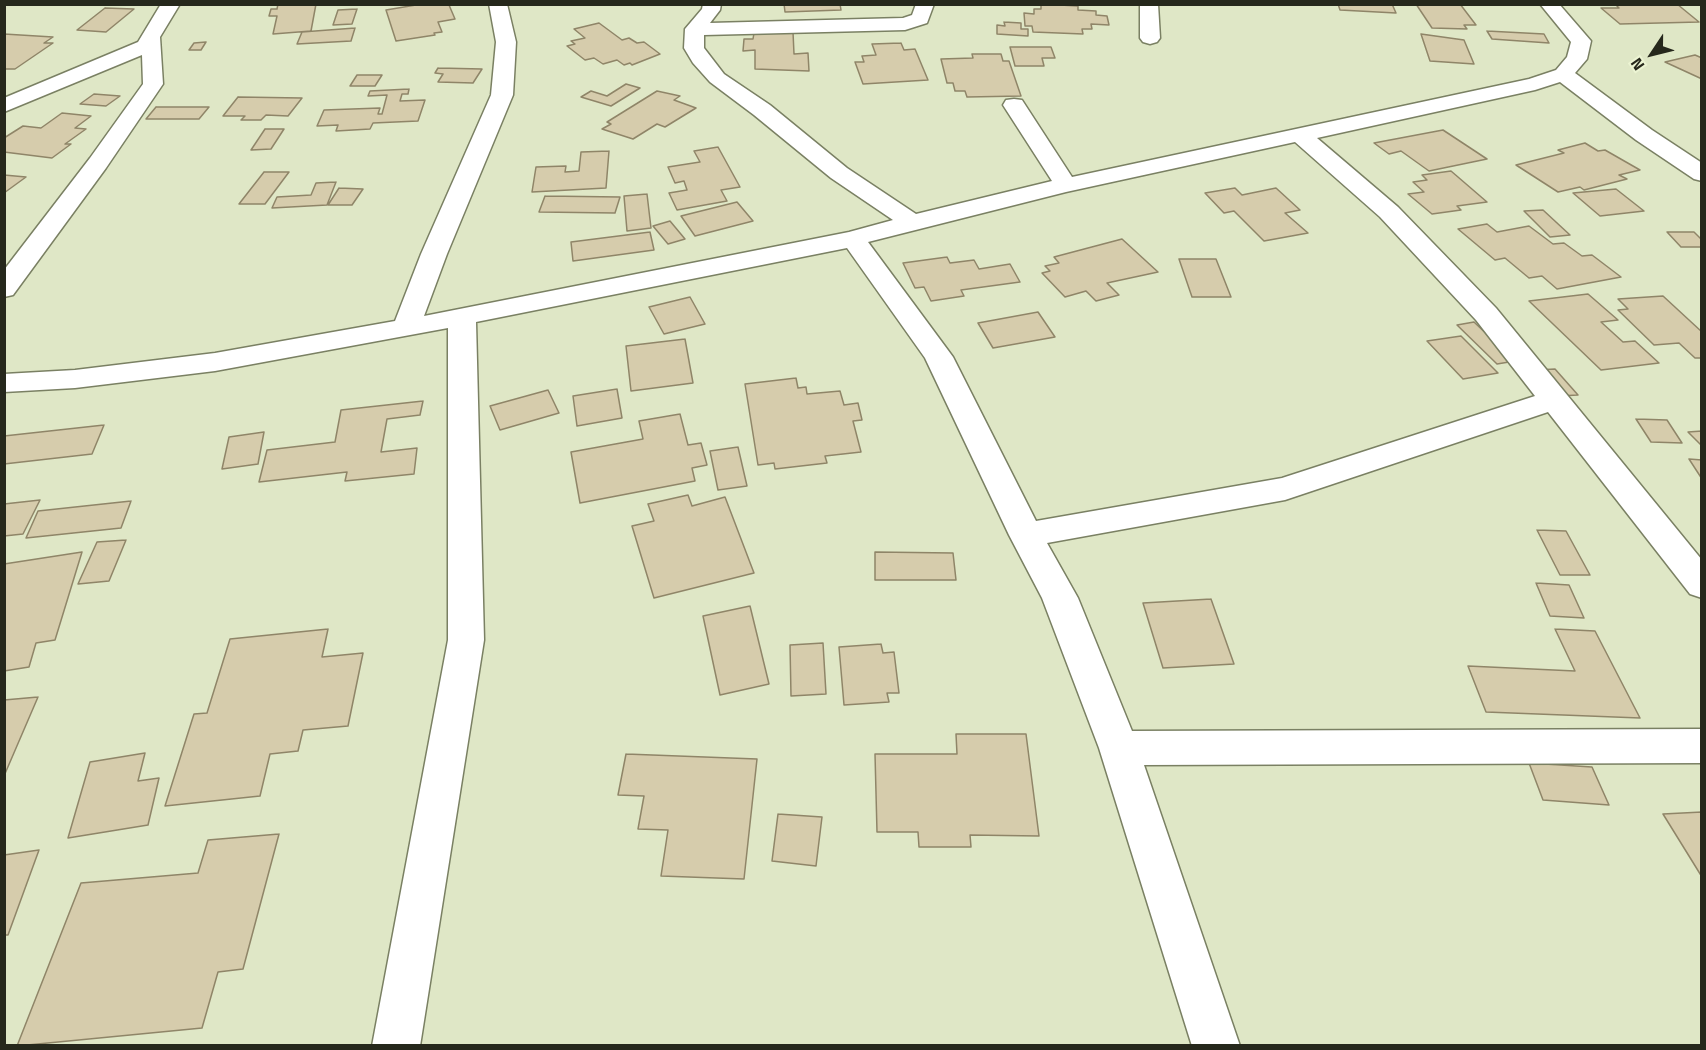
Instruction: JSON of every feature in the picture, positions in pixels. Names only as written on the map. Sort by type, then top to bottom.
[{"type":"street","points":[[4,106],[145,46],[171,4]]},
{"type":"street","points":[[406,328],[434,254],[502,95],[506,42],[498,4]]},
{"type":"street","points":[[711,4],[711,10],[695,29],[694,48],[700,59],[717,78],[762,110],[839,173],[912,222]]},
{"type":"street","points":[[695,29],[905,24],[920,19],[925,4]]},
{"type":"street","points":[[1149,4],[1150,38]]},
{"type":"street","points":[[4,383],[75,379],[215,362],[406,328],[854,239],[912,222],[1066,185],[1535,84],[1563,74],[1577,59],[1581,41],[1549,4]]},
{"type":"street","points":[[4,289],[98,163],[153,84],[151,37]]},
{"type":"street","points":[[1563,74],[1644,135],[1701,174]]},
{"type":"street","points":[[1014,105],[1066,185]]},
{"type":"street","points":[[1299,134],[1389,212],[1486,314],[1701,585]]},
{"type":"street","points":[[854,239],[939,357],[1026,535],[1060,598],[1119,748],[1216,1046]]},
{"type":"street","points":[[396,1046],[466,640],[462,317]]},
{"type":"street","points":[[1026,535],[1285,489],[1554,400]]},
{"type":"street","points":[[1119,748],[1701,746]]},
{"type":"building","points":[[278,4],[316,4],[311,31],[273,34],[277,16],[269,16],[271,9],[277,9]]},
{"type":"building","points":[[422,4],[449,5],[455,19],[438,22],[442,32],[434,33],[435,35],[396,41],[386,10]]},
{"type":"building","points":[[784,4],[840,4],[841,10],[785,12]]},
{"type":"building","points":[[1041,4],[1078,6],[1078,10],[1096,11],[1096,15],[1107,16],[1109,25],[1091,24],[1092,29],[1082,29],[1083,34],[1033,32],[1032,26],[1025,26],[1024,13],[1034,14],[1034,9],[1041,9]]},
{"type":"building","points":[[1338,4],[1392,4],[1396,13],[1340,10]]},
{"type":"building","points":[[1416,4],[1460,4],[1476,25],[1464,25],[1467,29],[1432,28]]},
{"type":"building","points":[[1615,4],[1677,4],[1699,22],[1620,24],[1601,8],[1619,8]]},
{"type":"building","points":[[105,8],[134,9],[106,32],[77,30]]},
{"type":"building","points":[[357,9],[352,24],[333,25],[338,10]]},
{"type":"building","points":[[1004,22],[1021,23],[1021,29],[1028,29],[1028,36],[997,34],[997,25],[1005,26]]},
{"type":"building","points":[[599,23],[622,40],[629,38],[637,43],[644,42],[660,54],[632,65],[630,63],[624,65],[617,60],[603,64],[594,58],[585,60],[567,46],[575,44],[571,41],[585,38],[574,29]]},
{"type":"building","points":[[355,28],[351,41],[297,44],[302,32]]},
{"type":"building","points":[[1487,31],[1544,34],[1549,43],[1492,39]]},
{"type":"building","points":[[793,32],[794,54],[808,53],[809,71],[755,69],[755,50],[743,51],[744,39],[753,39],[754,33]]},
{"type":"building","points":[[4,34],[53,37],[44,43],[53,43],[15,69],[4,69]]},
{"type":"building","points":[[1421,34],[1464,40],[1474,64],[1430,61]]},
{"type":"building","points":[[206,42],[201,50],[189,50],[194,43]]},
{"type":"building","points":[[901,43],[904,50],[915,49],[928,80],[863,84],[855,62],[864,62],[862,56],[876,55],[872,44]]},
{"type":"building","points":[[1010,47],[1051,47],[1055,58],[1042,58],[1044,66],[1015,66]]},
{"type":"building","points":[[972,54],[1001,54],[1003,61],[1009,61],[1021,96],[967,97],[965,91],[955,91],[953,83],[947,83],[941,59],[973,58]]},
{"type":"building","points":[[1695,55],[1702,58],[1702,79],[1665,62]]},
{"type":"building","points":[[438,68],[482,69],[473,83],[438,82],[443,74],[435,73]]},
{"type":"building","points":[[357,75],[382,75],[375,86],[350,86]]},
{"type":"building","points":[[626,84],[640,88],[611,106],[581,97],[591,91],[607,96]]},
{"type":"building","points":[[409,89],[408,94],[402,94],[400,101],[425,100],[418,121],[373,123],[370,129],[336,131],[338,125],[317,126],[324,110],[380,108],[378,114],[382,114],[387,95],[368,96],[370,91]]},
{"type":"building","points":[[657,91],[680,96],[674,100],[696,108],[665,127],[657,124],[633,139],[602,129],[611,124],[607,122]]},
{"type":"building","points":[[94,94],[120,96],[106,106],[80,104]]},
{"type":"building","points":[[238,97],[302,98],[288,116],[266,115],[261,120],[241,120],[245,116],[223,116]]},
{"type":"building","points":[[156,107],[209,107],[199,119],[146,119]]},
{"type":"building","points":[[62,113],[91,116],[75,128],[86,129],[65,144],[71,144],[52,158],[4,152],[4,138],[23,126],[41,128]]},
{"type":"building","points":[[265,129],[284,129],[271,149],[251,150]]},
{"type":"building","points":[[1443,130],[1487,159],[1429,171],[1401,151],[1389,154],[1374,143]]},
{"type":"building","points":[[1585,143],[1598,151],[1605,150],[1640,170],[1619,175],[1627,179],[1584,190],[1580,187],[1558,192],[1516,165],[1564,153],[1558,150]]},
{"type":"building","points":[[718,147],[740,187],[721,190],[727,201],[677,210],[669,193],[687,190],[684,181],[675,183],[668,167],[700,162],[694,151]]},
{"type":"building","points":[[609,151],[606,188],[532,192],[536,167],[566,166],[565,172],[579,171],[581,152]]},
{"type":"building","points":[[1451,171],[1487,202],[1457,206],[1461,210],[1432,214],[1408,194],[1424,192],[1413,182],[1427,180],[1422,175]]},
{"type":"building","points":[[264,172],[289,172],[265,204],[239,204]]},
{"type":"building","points":[[4,175],[26,177],[4,193]]},
{"type":"building","points":[[336,182],[327,205],[272,208],[277,197],[311,195],[316,183]]},
{"type":"building","points":[[339,188],[363,189],[352,205],[328,205]]},
{"type":"building","points":[[1235,188],[1242,195],[1276,188],[1300,210],[1285,213],[1308,233],[1264,241],[1234,211],[1224,213],[1205,193]]},
{"type":"building","points":[[1616,189],[1644,211],[1600,216],[1573,193]]},
{"type":"building","points":[[647,194],[651,228],[627,231],[624,196]]},
{"type":"building","points":[[545,196],[620,197],[615,213],[539,212]]},
{"type":"building","points":[[737,202],[753,221],[695,236],[681,216]]},
{"type":"building","points":[[1543,210],[1570,235],[1550,237],[1524,211]]},
{"type":"building","points":[[670,221],[685,239],[668,244],[653,226]]},
{"type":"building","points":[[1487,224],[1497,232],[1529,226],[1553,244],[1564,243],[1582,256],[1592,255],[1621,277],[1557,289],[1542,276],[1529,278],[1505,258],[1495,260],[1458,229]]},
{"type":"building","points":[[650,232],[654,250],[573,261],[571,242]]},
{"type":"building","points":[[1667,232],[1694,232],[1702,240],[1702,247],[1681,247]]},
{"type":"building","points":[[1122,239],[1158,272],[1107,283],[1119,295],[1096,301],[1086,291],[1065,297],[1042,273],[1050,271],[1045,266],[1059,263],[1054,257]]},
{"type":"building","points":[[947,257],[950,263],[974,260],[979,269],[1010,264],[1020,282],[961,290],[964,296],[931,301],[924,287],[915,288],[903,263]]},
{"type":"building","points":[[1179,259],[1216,259],[1231,297],[1192,297]]},
{"type":"building","points":[[1588,294],[1618,320],[1601,322],[1623,342],[1635,341],[1659,363],[1601,370],[1529,301]]},
{"type":"building","points":[[1663,296],[1702,332],[1702,358],[1695,358],[1679,343],[1654,345],[1618,310],[1628,309],[1618,299]]},
{"type":"building","points":[[690,297],[705,324],[664,334],[649,307]]},
{"type":"building","points":[[1038,312],[1055,337],[993,348],[978,323]]},
{"type":"building","points":[[1474,322],[1515,361],[1497,364],[1457,325]]},
{"type":"building","points":[[1461,336],[1498,373],[1463,379],[1427,341]]},
{"type":"building","points":[[685,339],[693,383],[631,391],[626,346]]},
{"type":"building","points":[[1555,369],[1578,395],[1559,396],[1537,370]]},
{"type":"building","points":[[796,378],[798,388],[806,387],[807,394],[840,391],[844,405],[858,403],[862,420],[853,421],[861,452],[825,456],[827,463],[775,469],[774,463],[758,465],[745,384]]},
{"type":"building","points":[[617,389],[622,418],[577,426],[573,396]]},
{"type":"building","points":[[548,390],[559,413],[500,430],[490,406]]},
{"type":"building","points":[[423,401],[420,415],[387,419],[381,452],[417,448],[414,474],[345,481],[347,472],[259,482],[267,450],[335,442],[341,410]]},
{"type":"building","points":[[680,414],[688,445],[701,443],[707,465],[692,468],[695,481],[580,503],[571,452],[643,439],[639,421]]},
{"type":"building","points":[[1636,419],[1667,420],[1682,443],[1651,442]]},
{"type":"building","points":[[104,425],[92,454],[4,464],[4,436]]},
{"type":"building","points":[[1702,431],[1702,446],[1688,432]]},
{"type":"building","points":[[264,432],[258,464],[222,469],[229,437]]},
{"type":"building","points":[[738,447],[747,486],[718,490],[710,451]]},
{"type":"building","points":[[1689,459],[1702,460],[1702,479]]},
{"type":"building","points":[[688,495],[692,506],[725,497],[754,573],[654,598],[632,526],[654,521],[648,504]]},
{"type":"building","points":[[40,500],[23,534],[4,536],[4,504]]},
{"type":"building","points":[[131,501],[121,528],[26,538],[38,511]]},
{"type":"building","points":[[1537,530],[1566,531],[1590,575],[1560,575]]},
{"type":"building","points":[[126,540],[109,581],[78,584],[97,542]]},
{"type":"building","points":[[82,552],[55,640],[36,643],[29,667],[4,671],[4,564]]},
{"type":"building","points":[[875,552],[953,553],[956,580],[875,580]]},
{"type":"building","points":[[1536,583],[1569,585],[1584,618],[1550,616]]},
{"type":"building","points":[[1211,599],[1234,664],[1163,668],[1143,603]]},
{"type":"building","points":[[750,606],[769,684],[720,695],[703,616]]},
{"type":"building","points":[[328,629],[322,657],[363,653],[348,726],[303,730],[298,751],[270,754],[260,796],[165,806],[194,714],[207,713],[230,639]]},
{"type":"building","points":[[1555,629],[1595,631],[1640,718],[1486,712],[1468,666],[1575,671]]},
{"type":"building","points":[[823,643],[826,694],[791,696],[790,645]]},
{"type":"building","points":[[881,644],[883,653],[894,652],[899,693],[887,693],[889,702],[844,705],[839,647]]},
{"type":"building","points":[[38,697],[4,776],[4,700]]},
{"type":"building","points":[[956,734],[1026,734],[1039,836],[970,835],[971,847],[919,847],[918,832],[877,832],[875,754],[957,754]]},
{"type":"building","points":[[145,753],[138,781],[159,778],[148,825],[68,838],[90,762]]},
{"type":"building","points":[[626,754],[757,759],[744,879],[661,876],[668,830],[638,829],[644,796],[618,795]]},
{"type":"building","points":[[1529,763],[1592,767],[1609,805],[1543,800]]},
{"type":"building","points":[[1702,812],[1702,877],[1663,814]]},
{"type":"building","points":[[778,814],[822,817],[816,866],[772,861]]},
{"type":"building","points":[[279,834],[243,969],[218,972],[202,1028],[17,1046],[81,883],[198,873],[208,840]]},
{"type":"building","points":[[39,850],[8,935],[4,935],[4,855]]}]
